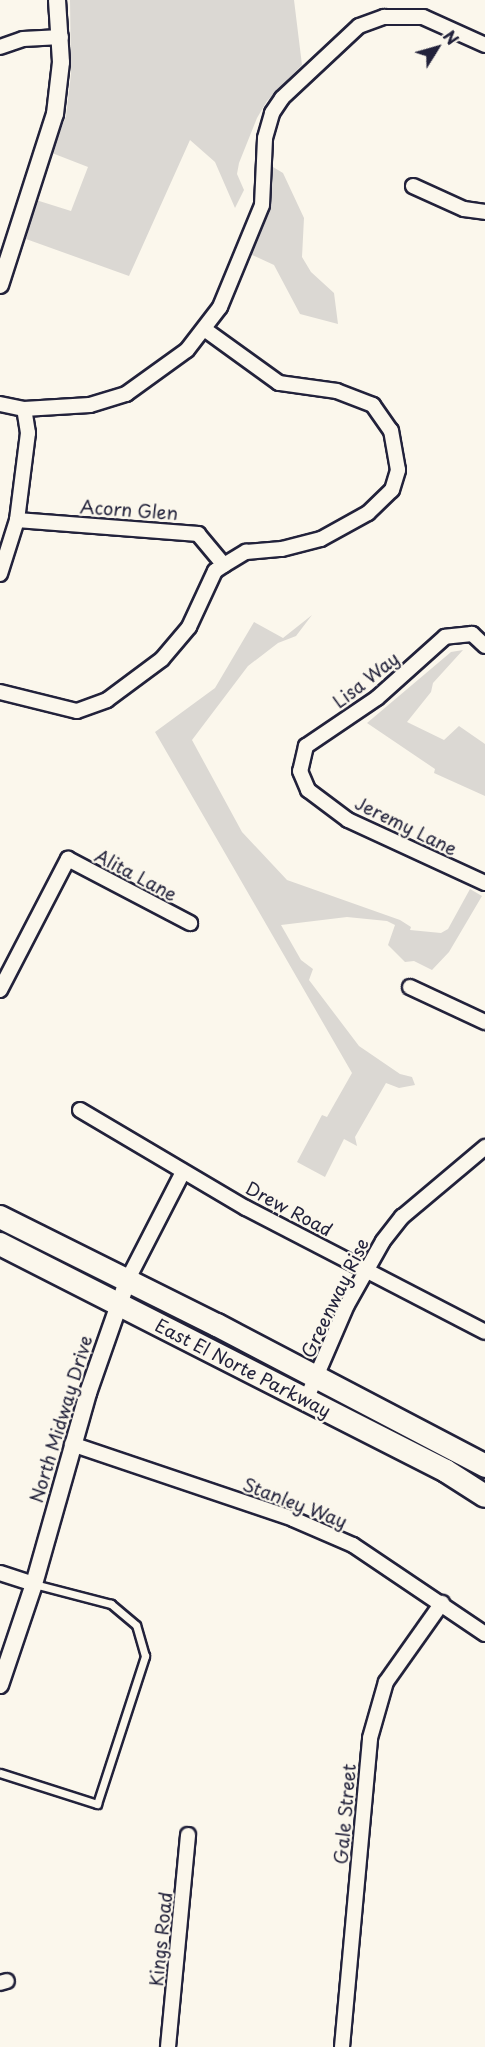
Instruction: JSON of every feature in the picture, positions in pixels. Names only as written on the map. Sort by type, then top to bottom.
[{"type":"main road","name":"East El Norte Parkway","points":[[0,1217],[128,1279],[317,1376],[485,1466]]},
{"type":"main road","name":"East El Norte Parkway","points":[[0,1244],[446,1471],[485,1496]]},
{"type":"street","points":[[0,285],[55,114],[61,37],[57,0]]},
{"type":"street","points":[[0,404],[24,409],[90,405],[126,394],[187,350],[220,308],[262,205],[265,138],[272,113],[282,98],[359,26],[384,17],[423,17],[485,45]]},
{"type":"street","points":[[0,47],[23,39],[61,37]]},
{"type":"street","points":[[413,186],[464,209],[485,212]]},
{"type":"street","points":[[0,692],[77,711],[107,700],[162,659],[189,627],[215,571],[246,552],[282,549],[321,539],[368,513],[392,489],[398,470],[391,431],[373,405],[338,391],[279,383],[204,329]]},
{"type":"street","points":[[0,574],[17,520],[28,433],[24,409]]},
{"type":"street","name":"Acorn Glen","points":[[17,520],[198,534],[224,565]]},
{"type":"street","name":"Lisa Way","points":[[301,765],[306,746],[377,698],[445,637],[464,633],[485,646]]},
{"type":"street","name":"Jeremy Lane","points":[[301,765],[308,790],[348,820],[485,883]]},
{"type":"street","name":"Alita Lane","points":[[0,990],[68,859],[190,923]]},
{"type":"street","points":[[410,987],[485,1022]]},
{"type":"street","name":"Drew Road","points":[[80,1110],[183,1172],[485,1332]]},
{"type":"street","name":"Greenway Rise","points":[[306,1400],[365,1269],[402,1217],[485,1147]]},
{"type":"street","name":"North Midway Drive","points":[[0,1686],[34,1584],[72,1444],[118,1305],[128,1279],[183,1172]]},
{"type":"street","name":"Stanley Way","points":[[72,1444],[293,1519],[353,1545],[485,1634]]},
{"type":"street","points":[[0,1573],[34,1584]]},
{"type":"street","name":"Gale Street","points":[[342,2047],[370,1738],[386,1682],[442,1603]]},
{"type":"street","name":"Kings Road","points":[[168,2047],[188,1835]]},
{"type":"lane","points":[[0,1773],[97,1804],[145,1656],[136,1625],[111,1604],[34,1584]]},
{"type":"shaded area","points":[[70,0],[294,0],[302,65],[267,101],[257,118],[239,163],[237,174],[244,190],[235,208],[215,162],[190,140],[129,276],[26,239],[36,200],[71,211],[88,167],[52,153],[66,116],[71,74]]},
{"type":"shaded area","points":[[273,167],[283,173],[304,218],[302,257],[311,272],[334,293],[338,324],[300,314],[274,265],[250,254],[268,208]]},
{"type":"shaded area","points":[[312,615],[296,636],[278,643],[248,666],[192,740],[242,832],[287,880],[400,920],[411,927],[410,930],[441,933],[448,929],[470,889],[482,896],[449,952],[432,970],[414,961],[405,962],[388,945],[395,925],[387,921],[347,917],[281,925],[301,960],[313,969],[309,980],[359,1046],[400,1074],[412,1077],[415,1085],[399,1088],[386,1083],[355,1137],[357,1146],[344,1139],[325,1177],[297,1162],[322,1115],[327,1117],[352,1073],[155,732],[215,688],[254,622],[283,638]]},
{"type":"shaded area","points":[[463,650],[433,683],[431,692],[407,722],[444,740],[459,726],[485,744],[485,796],[434,773],[435,769],[367,723],[451,652]]}]
